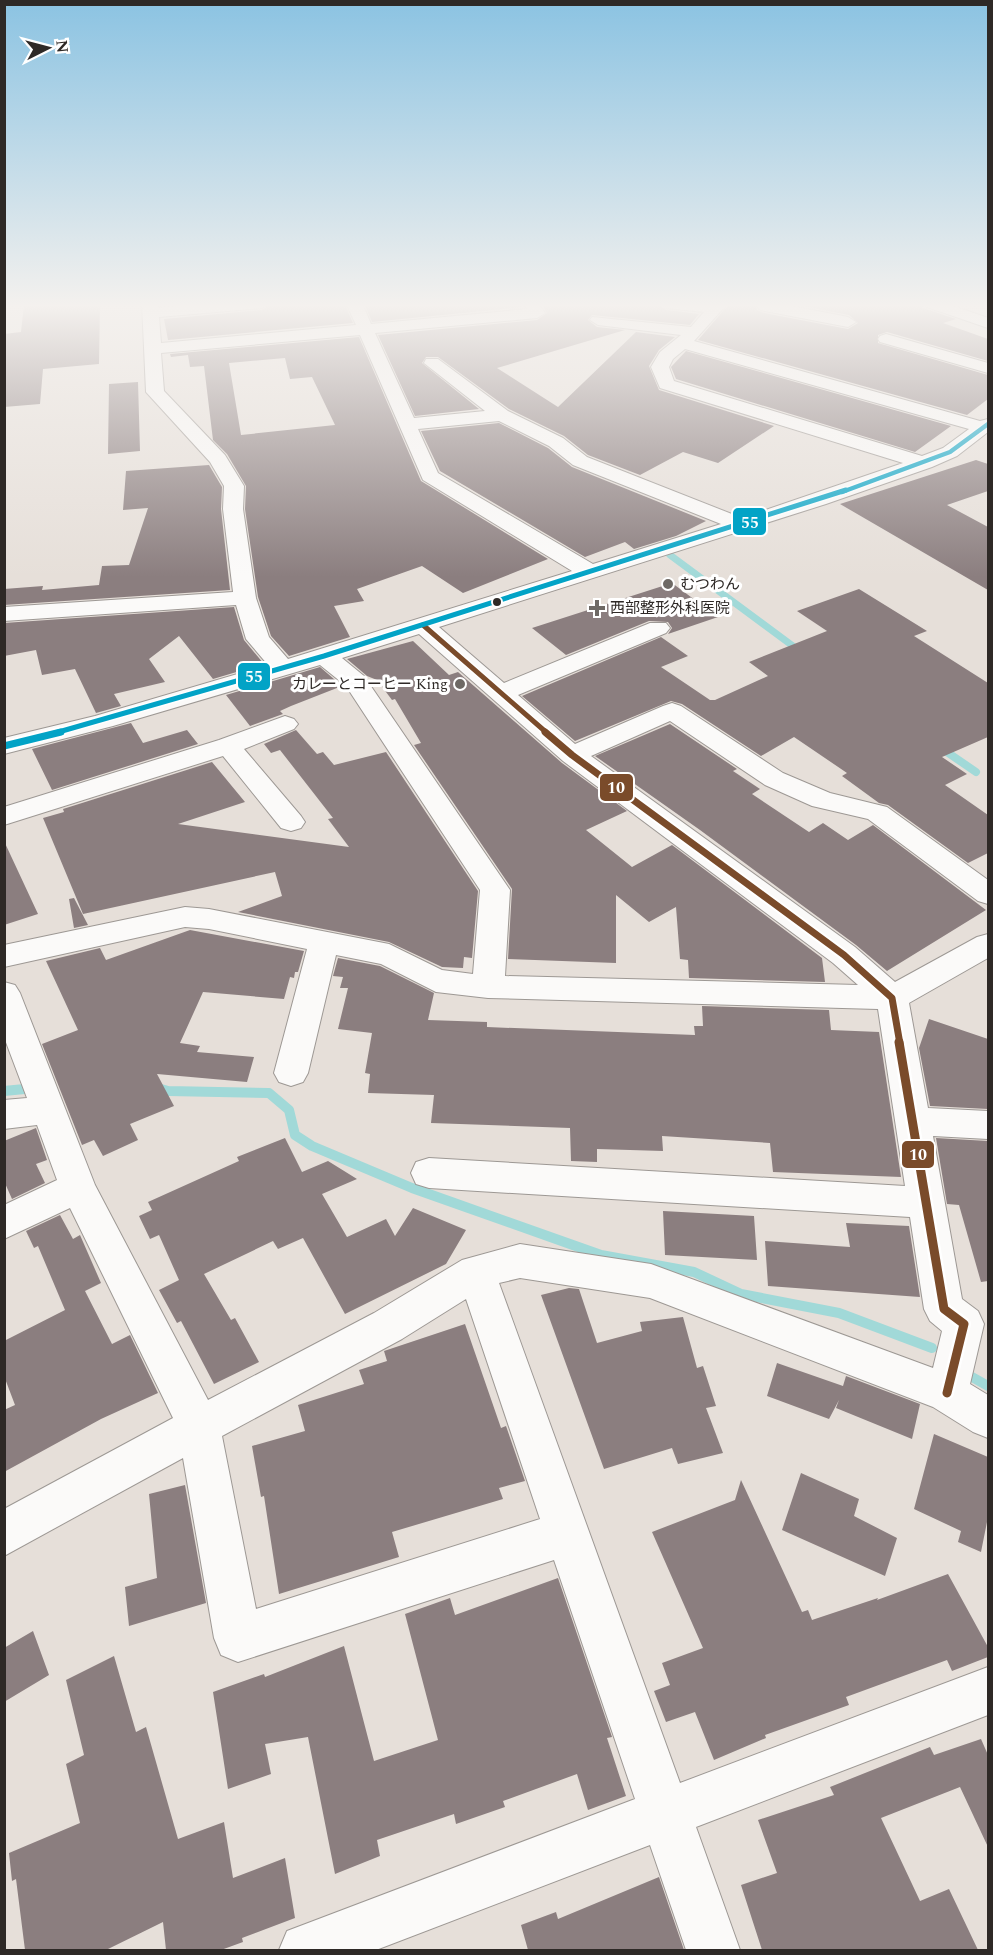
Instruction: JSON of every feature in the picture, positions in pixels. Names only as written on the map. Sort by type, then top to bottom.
[{"type":"street","points":[[157,394],[218,459],[234,486],[233,509],[245,598],[258,639],[284,668]]},
{"type":"street","points":[[395,394],[430,476],[590,572]]},
{"type":"street","points":[[474,394],[502,415],[556,442],[580,461],[739,524]]},
{"type":"street","points":[[700,394],[925,463]]},
{"type":"street","points":[[879,394],[986,426]]},
{"type":"street","points":[[408,424],[502,415]]},
{"type":"street","points":[[4,746],[104,721],[324,656],[739,524],[925,463],[950,452],[986,426]]},
{"type":"street","points":[[4,614],[245,598]]},
{"type":"street","points":[[423,625],[572,755],[844,955],[892,998],[944,1309],[976,1325],[947,1393]]},
{"type":"street","points":[[501,693],[658,628]]},
{"type":"street","points":[[324,656],[355,681],[495,890],[488,987]]},
{"type":"street","points":[[572,755],[672,711],[774,779],[822,800],[877,813],[988,894]]},
{"type":"street","points":[[4,816],[228,746],[285,724]]},
{"type":"street","points":[[228,746],[291,822]]},
{"type":"street","points":[[4,956],[185,917],[209,919],[390,955],[435,981],[488,987],[892,998],[988,945]]},
{"type":"street","points":[[291,1073],[324,943]]},
{"type":"street","points":[[4,993],[78,1187],[199,1426],[238,1638],[567,1533]]},
{"type":"street","points":[[4,1115],[43,1095]]},
{"type":"street","points":[[912,1121],[988,1125]]},
{"type":"street","points":[[429,1173],[927,1203]]},
{"type":"street","points":[[4,1223],[78,1187]]},
{"type":"street","points":[[4,1534],[199,1426],[388,1326],[476,1272],[520,1261],[651,1281],[947,1393],[988,1418]]},
{"type":"street","points":[[476,1272],[713,1950]]},
{"type":"street","points":[[306,1950],[988,1691]]},
{"type":"building","points":[[4,394],[41,394],[40,404],[4,407]]},
{"type":"building","points":[[109,394],[138,394],[140,451],[108,454]]},
{"type":"building","points":[[207,394],[234,394],[241,435],[335,425],[320,394],[384,394],[421,481],[548,559],[463,593],[422,566],[357,589],[364,601],[334,606],[350,637],[289,656],[271,636],[258,597],[245,509],[246,486],[227,454],[213,440]]},
{"type":"building","points":[[405,394],[461,394],[479,409],[415,416]]},
{"type":"building","points":[[489,394],[538,394],[558,407],[571,394],[673,394],[774,426],[718,463],[683,452],[640,475],[588,455],[564,436],[509,409]]},
{"type":"building","points":[[726,394],[839,394],[951,426],[915,452]]},
{"type":"building","points":[[893,394],[988,394],[988,399],[967,415]]},
{"type":"building","points":[[499,423],[548,448],[572,467],[706,521],[676,536],[634,549],[625,542],[585,557],[440,471],[421,431]]},
{"type":"building","points":[[976,460],[988,464],[988,491],[947,505],[988,527],[988,590],[840,504]]},
{"type":"building","points":[[209,465],[222,487],[221,509],[230,590],[4,605],[4,589],[43,586],[42,590],[99,585],[102,566],[129,565],[148,508],[123,510],[126,471]]},
{"type":"building","points":[[672,583],[718,617],[668,634],[672,628],[668,622],[649,621],[566,655],[532,628]]},
{"type":"building","points":[[859,589],[927,631],[914,636],[988,683],[988,737],[942,757],[967,774],[945,785],[988,815],[988,853],[968,863],[888,805],[879,803],[842,776],[847,773],[794,737],[761,756],[682,704],[671,701],[575,741],[522,696],[661,637],[688,656],[661,667],[710,700],[715,700],[768,676],[749,662],[827,631],[797,611]]},
{"type":"building","points":[[234,607],[244,640],[264,664],[213,679],[179,636],[149,659],[165,682],[114,694],[121,706],[96,713],[75,669],[42,675],[36,650],[4,656],[4,623]]},
{"type":"building","points":[[413,641],[449,675],[458,672],[562,763],[627,811],[586,830],[632,867],[672,845],[822,958],[825,982],[689,978],[688,960],[680,959],[676,907],[649,922],[616,895],[616,963],[508,959],[512,889],[414,745],[421,743],[395,699],[392,700],[377,680],[367,676],[347,659]]},
{"type":"building","points":[[320,667],[342,686],[280,711],[283,714],[250,726],[226,695]]},
{"type":"building","points":[[131,723],[143,743],[187,730],[198,744],[52,790],[32,749]]},
{"type":"building","points":[[670,724],[737,769],[733,771],[760,789],[752,794],[809,832],[823,823],[848,840],[873,825],[986,910],[887,971],[856,945],[700,830],[595,756]]},
{"type":"building","points":[[296,730],[317,754],[323,752],[334,765],[386,752],[478,891],[472,958],[464,957],[463,968],[442,967],[389,942],[238,912],[282,896],[275,872],[83,914],[43,818],[64,812],[63,809],[212,762],[245,802],[178,824],[349,847],[328,819],[333,818],[280,750],[271,753],[264,744]]},
{"type":"building","points":[[4,841],[38,914],[4,925]]},
{"type":"building","points":[[74,898],[88,925],[74,928],[69,899]]},
{"type":"building","points":[[190,930],[304,951],[298,972],[295,972],[294,978],[290,977],[284,999],[203,992],[180,1043],[200,1046],[197,1052],[254,1057],[247,1082],[157,1074],[174,1106],[130,1124],[138,1140],[103,1156],[94,1140],[82,1145],[42,1044],[78,1030],[46,961],[100,948],[106,960]]},
{"type":"building","points":[[338,958],[380,966],[434,993],[428,1020],[487,1022],[487,1027],[695,1035],[694,1026],[703,1026],[702,1006],[829,1010],[831,1030],[879,1032],[901,1177],[773,1172],[770,1143],[662,1136],[663,1151],[597,1149],[597,1162],[571,1161],[570,1128],[431,1123],[434,1095],[368,1093],[370,1074],[365,1073],[372,1033],[338,1029],[348,988],[340,988],[343,977],[333,976]]},
{"type":"building","points":[[929,1019],[988,1039],[988,1109],[930,1106],[919,1048]]},
{"type":"building","points":[[36,1128],[47,1160],[36,1164],[45,1183],[12,1199],[4,1181],[4,1141]]},
{"type":"building","points":[[285,1138],[302,1172],[328,1161],[357,1179],[322,1194],[347,1237],[386,1219],[395,1236],[413,1208],[466,1230],[446,1264],[345,1314],[303,1238],[278,1249],[273,1241],[204,1274],[231,1320],[235,1318],[259,1362],[214,1384],[181,1321],[177,1323],[159,1290],[179,1280],[159,1235],[150,1239],[139,1216],[152,1210],[148,1202],[239,1161],[237,1157]]},
{"type":"building","points":[[936,1138],[988,1141],[988,1281],[981,1282],[959,1205],[947,1204]]},
{"type":"building","points":[[663,1211],[754,1216],[757,1260],[665,1255]]},
{"type":"building","points":[[60,1215],[73,1239],[80,1235],[101,1283],[85,1291],[112,1344],[130,1335],[158,1393],[101,1419],[4,1472],[4,1410],[15,1405],[4,1376],[4,1341],[65,1310],[38,1246],[34,1248],[26,1231]]},
{"type":"building","points":[[846,1223],[909,1226],[920,1297],[768,1286],[765,1241],[850,1247]]},
{"type":"building","points":[[569,1288],[579,1289],[597,1343],[642,1331],[640,1322],[683,1317],[697,1368],[703,1366],[716,1406],[706,1408],[723,1453],[678,1464],[672,1448],[604,1469],[541,1295]]},
{"type":"building","points":[[465,1324],[501,1428],[506,1426],[525,1481],[499,1488],[503,1499],[392,1532],[399,1557],[279,1594],[264,1496],[261,1497],[252,1446],[305,1431],[298,1405],[364,1384],[359,1370],[387,1361],[384,1351]]},
{"type":"building","points":[[777,1363],[843,1386],[846,1376],[920,1404],[912,1439],[836,1408],[839,1400],[829,1419],[767,1396]]},
{"type":"building","points":[[934,1434],[988,1457],[988,1517],[981,1552],[958,1542],[961,1531],[914,1509]]},
{"type":"building","points":[[801,1473],[859,1499],[854,1516],[897,1538],[885,1576],[782,1530]]},
{"type":"building","points":[[741,1480],[802,1612],[808,1610],[812,1620],[878,1598],[877,1600],[948,1574],[988,1647],[988,1657],[952,1671],[947,1660],[846,1697],[849,1705],[765,1735],[766,1738],[714,1760],[695,1712],[666,1722],[654,1691],[670,1685],[662,1663],[703,1648],[652,1532],[735,1500]]},
{"type":"building","points":[[185,1485],[206,1603],[129,1626],[125,1587],[157,1578],[149,1494]]},
{"type":"building","points":[[558,1578],[612,1737],[607,1738],[626,1796],[588,1810],[577,1774],[503,1801],[505,1807],[456,1824],[454,1814],[377,1840],[380,1856],[335,1874],[308,1737],[265,1744],[271,1774],[228,1789],[213,1692],[264,1674],[265,1677],[344,1646],[374,1761],[438,1740],[405,1614],[450,1598],[455,1615]]},
{"type":"building","points":[[33,1631],[49,1675],[4,1702],[4,1648]]},
{"type":"building","points":[[114,1656],[136,1732],[146,1727],[178,1839],[224,1822],[233,1878],[285,1858],[295,1918],[242,1938],[243,1942],[221,1950],[166,1950],[163,1922],[106,1950],[25,1950],[16,1879],[12,1881],[9,1853],[80,1823],[66,1764],[84,1755],[66,1680]]},
{"type":"building","points":[[981,1739],[988,1755],[988,1847],[960,1787],[881,1818],[920,1901],[949,1889],[978,1950],[762,1950],[741,1885],[777,1873],[758,1820],[834,1795],[830,1787],[930,1747],[934,1755]]},
{"type":"building","points":[[659,1877],[684,1950],[528,1950],[521,1925],[556,1912],[558,1919]]},
{"type":"waterway","points":[[670,555],[801,652]]},
{"type":"waterway","points":[[941,748],[976,772]]},
{"type":"waterway","points":[[154,1087],[168,1091],[269,1093],[289,1110],[295,1135],[312,1146],[412,1188],[601,1255],[694,1272],[741,1294],[839,1313],[932,1348]]},
{"type":"waterway","points":[[4,1091],[35,1088]]},
{"type":"waterway","points":[[972,1377],[988,1386]]},
{"type":"transit line","name":"55","points":[[4,746],[104,721],[324,656],[819,500],[950,452],[988,424]]},
{"type":"transit line","name":"10","points":[[423,625],[572,755],[844,955],[892,998],[944,1309],[964,1324],[947,1393]]},
{"type":"place","name":"むつわん","points":[[668,584]]},
{"type":"place","name":"西部整形外科医院","points":[[597,608]]},
{"type":"place","name":"カレーとコーヒー King","points":[[460,684]]}]
